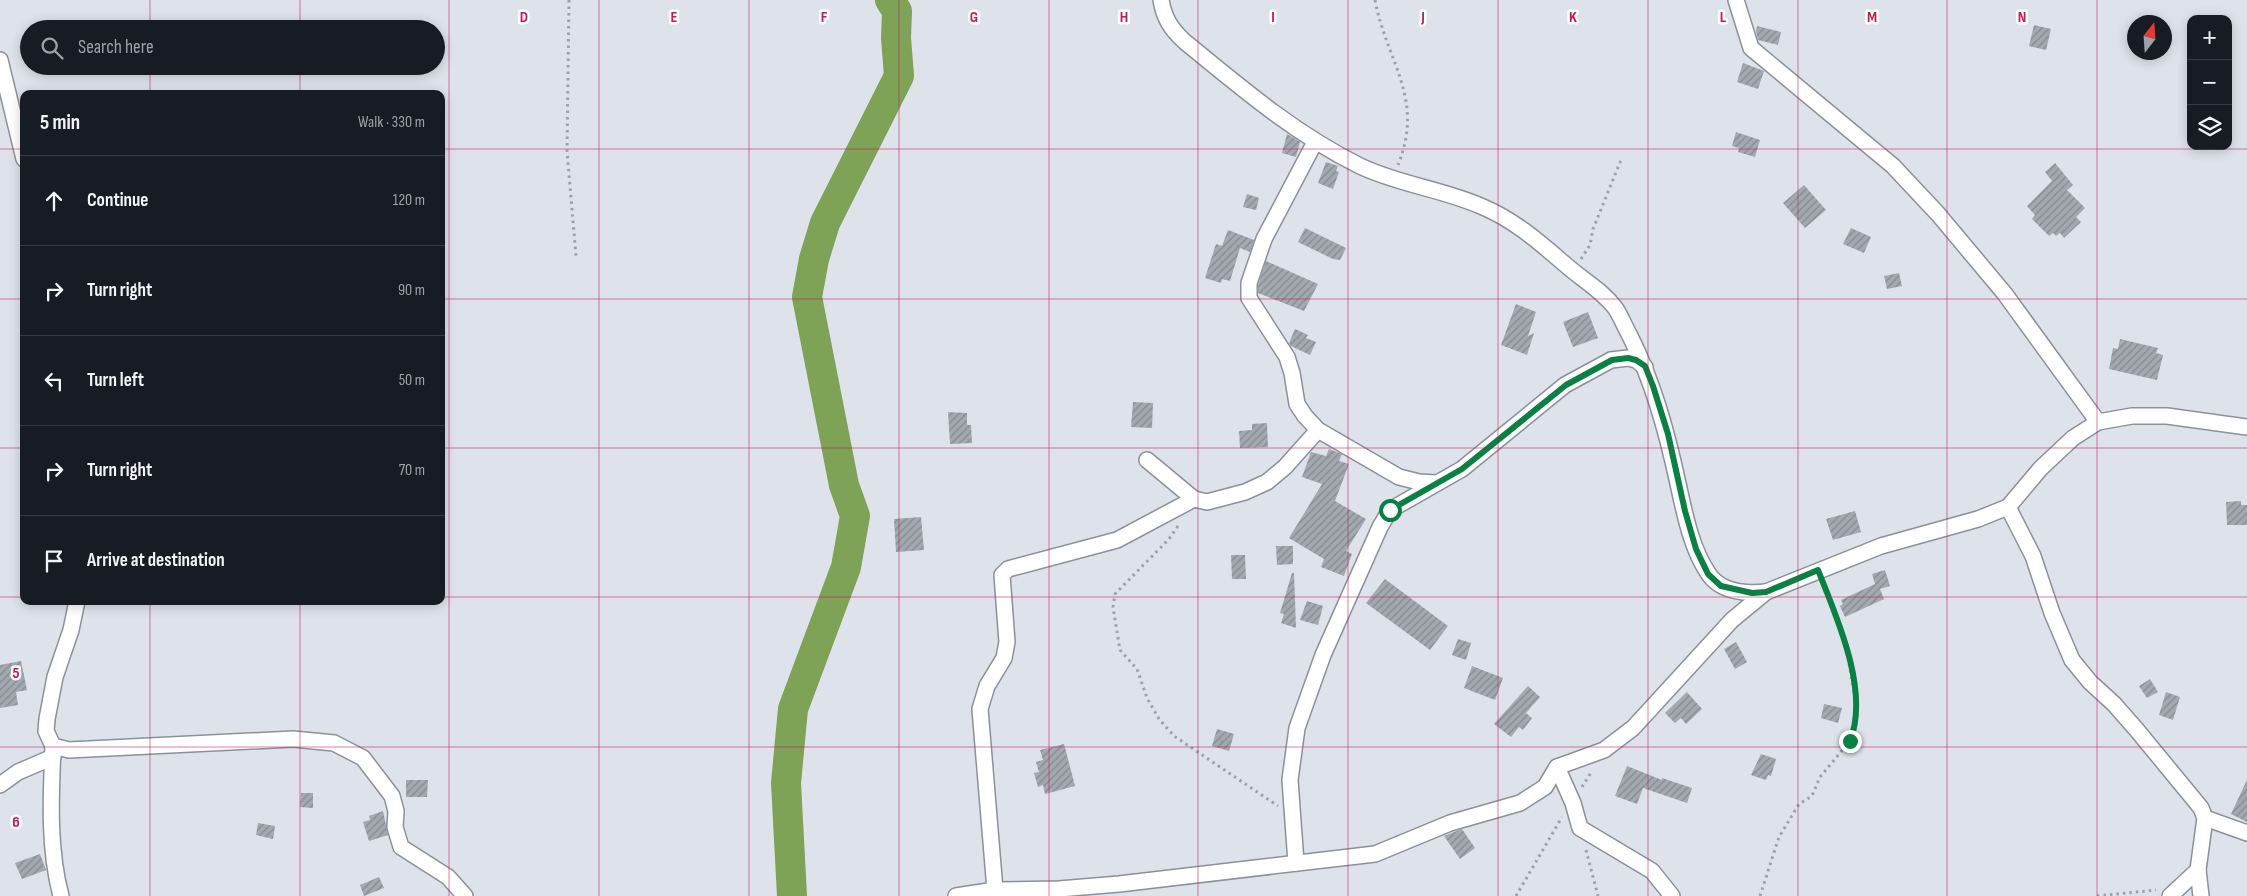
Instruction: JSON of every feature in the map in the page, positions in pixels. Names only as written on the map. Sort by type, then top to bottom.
[{"type":"street","points":[[1161,0],[1164,16],[1184,42],[1288,124],[1315,142],[1392,180],[1453,195],[1508,219],[1535,237],[1568,268],[1593,286],[1616,309],[1645,366],[1668,434],[1685,511],[1696,549],[1708,574],[1721,586],[1739,592],[1766,592]]},
{"type":"street","points":[[1736,0],[1751,48],[1844,124],[1906,180],[2005,294],[2098,422]]},
{"type":"street","points":[[0,60],[20,142]]},
{"type":"street","points":[[1315,142],[1264,239],[1249,283],[1249,298],[1276,336],[1287,357],[1292,373],[1297,404],[1304,416],[1318,430],[1399,477],[1418,482],[1437,483]]},
{"type":"street","points":[[1296,863],[1291,815],[1290,780],[1297,728],[1323,656],[1376,534],[1390,510],[1462,469],[1566,385],[1587,373],[1620,358],[1636,360],[1645,366]]},
{"type":"street","points":[[956,896],[995,890],[1068,888],[1376,854],[1450,823],[1520,803],[1545,787],[1557,768],[1604,750],[1652,709],[1672,684],[1732,620],[1766,592],[1881,546],[1978,519],[2008,507],[2041,468],[2073,438],[2098,422],[2132,416],[2167,416],[2247,427]]},
{"type":"street","points":[[995,890],[980,709],[987,686],[1004,658],[1007,642],[1002,575],[1008,569],[1117,540],[1189,502],[1207,502],[1244,492],[1267,482],[1285,467],[1318,430]]},
{"type":"street","points":[[1147,460],[1189,502]]},
{"type":"street","points":[[2008,507],[2032,556],[2052,613],[2072,660],[2090,682],[2114,704],[2136,729],[2201,808],[2205,818],[2198,870],[2201,896]]},
{"type":"street","points":[[61,896],[56,874],[52,833],[53,751],[46,731],[54,677],[71,630],[76,605]]},
{"type":"street","points":[[0,785],[53,751],[293,739],[334,743],[363,758],[392,796],[396,811],[395,827],[400,847],[448,877],[465,896]]},
{"type":"street","points":[[1557,768],[1573,802],[1580,828],[1652,871],[1672,896]]},
{"type":"street","points":[[2205,818],[2247,833]]},
{"type":"street","points":[[2173,892],[2198,870]]},
{"type":"path","points":[[569,0],[568,151],[576,256]]},
{"type":"path","points":[[1375,0],[1404,90],[1408,112],[1406,146],[1392,180]]},
{"type":"path","points":[[1568,268],[1579,262],[1586,254],[1593,229],[1621,160]]},
{"type":"path","points":[[1189,502],[1181,520],[1169,539],[1113,599],[1120,650],[1137,669],[1147,698],[1159,719],[1174,736],[1291,815]]},
{"type":"path","points":[[1760,896],[1779,837],[1799,804],[1812,796],[1820,777],[1850,741],[1856,726],[1857,711],[1846,646],[1818,570]]},
{"type":"path","points":[[1516,896],[1552,831],[1573,802],[1604,750]]},
{"type":"path","points":[[1580,828],[1598,896]]},
{"type":"path","points":[[2097,896],[2173,892]]},
{"type":"building","points":[[2034,25],[2051,29],[2046,50],[2029,46]]},
{"type":"building","points":[[1757,26],[1781,32],[1778,45],[1758,40]]},
{"type":"building","points":[[1743,63],[1764,71],[1758,89],[1737,82]]},
{"type":"building","points":[[1736,132],[1760,140],[1755,157],[1738,152],[1739,148],[1732,146]]},
{"type":"building","points":[[1287,134],[1300,142],[1296,157],[1282,153]]},
{"type":"building","points":[[1326,162],[1338,166],[1336,171],[1339,172],[1333,189],[1318,183]]},
{"type":"building","points":[[2055,163],[2073,185],[2067,190],[2085,208],[2076,217],[2081,222],[2064,238],[2060,233],[2056,236],[2053,233],[2049,236],[2032,219],[2035,215],[2027,206],[2052,181],[2045,172]]},
{"type":"building","points":[[1804,185],[1826,210],[1805,228],[1783,203]]},
{"type":"building","points":[[1247,194],[1259,198],[1256,210],[1243,207]]},
{"type":"building","points":[[1305,228],[1346,248],[1340,260],[1333,259],[1298,242]]},
{"type":"building","points":[[1851,228],[1871,237],[1864,253],[1843,244]]},
{"type":"building","points":[[1228,230],[1254,240],[1250,252],[1240,248],[1230,281],[1222,279],[1221,283],[1205,278],[1216,244],[1222,246]]},
{"type":"building","points":[[1266,261],[1318,284],[1304,311],[1258,293],[1258,285]]},
{"type":"building","points":[[1899,273],[1902,286],[1887,289],[1884,276]]},
{"type":"building","points":[[1516,304],[1536,312],[1528,336],[1534,333],[1527,355],[1501,345]]},
{"type":"building","points":[[1588,312],[1598,338],[1573,347],[1563,322]]},
{"type":"building","points":[[1295,329],[1308,335],[1306,338],[1316,342],[1310,355],[1291,346],[1289,343]]},
{"type":"building","points":[[2120,339],[2158,348],[2156,353],[2163,355],[2157,380],[2109,369],[2113,348],[2118,349]]},
{"type":"building","points":[[1133,402],[1153,403],[1152,428],[1131,427]]},
{"type":"building","points":[[948,412],[967,413],[967,425],[971,425],[972,443],[950,444]]},
{"type":"building","points":[[1267,423],[1268,447],[1240,448],[1239,431],[1252,430],[1252,424]]},
{"type":"building","points":[[1329,449],[1342,454],[1339,461],[1349,464],[1335,501],[1366,519],[1346,551],[1352,554],[1344,576],[1321,567],[1324,559],[1289,538],[1322,484],[1302,477],[1311,452],[1326,456]]},
{"type":"building","points":[[2241,501],[2241,505],[2247,505],[2247,525],[2227,525],[2226,502]]},
{"type":"building","points":[[1855,511],[1861,532],[1833,540],[1826,519]]},
{"type":"building","points":[[921,517],[924,550],[896,552],[894,519]]},
{"type":"building","points":[[1276,546],[1293,546],[1293,564],[1277,565]]},
{"type":"building","points":[[1231,555],[1245,555],[1246,579],[1232,579]]},
{"type":"building","points":[[1885,570],[1890,586],[1880,589],[1884,599],[1845,617],[1840,606],[1843,604],[1841,600],[1875,584],[1872,574]]},
{"type":"building","points":[[1292,573],[1294,573],[1296,628],[1281,623],[1284,614],[1280,613]]},
{"type":"building","points":[[1385,579],[1448,626],[1430,650],[1366,603]]},
{"type":"building","points":[[1307,601],[1323,606],[1318,625],[1300,620]]},
{"type":"building","points":[[1458,639],[1471,643],[1466,660],[1452,655]]},
{"type":"building","points":[[1736,642],[1747,662],[1735,669],[1724,649]]},
{"type":"building","points":[[21,661],[27,690],[16,692],[18,705],[0,708],[0,665]]},
{"type":"building","points":[[1472,666],[1503,678],[1495,700],[1464,688]]},
{"type":"building","points":[[2150,679],[2158,692],[2147,698],[2139,686]]},
{"type":"building","points":[[1528,686],[1540,697],[1526,713],[1532,718],[1523,730],[1519,727],[1511,737],[1494,724]]},
{"type":"building","points":[[1687,692],[1702,709],[1686,724],[1681,718],[1675,723],[1665,713]]},
{"type":"building","points":[[2166,692],[2180,697],[2173,720],[2159,715]]},
{"type":"building","points":[[1824,704],[1842,708],[1838,723],[1821,718]]},
{"type":"building","points":[[1217,729],[1234,734],[1229,751],[1212,746]]},
{"type":"building","points":[[1064,744],[1075,786],[1045,794],[1043,785],[1038,787],[1034,773],[1039,772],[1036,762],[1043,760],[1040,750]]},
{"type":"building","points":[[1761,754],[1776,759],[1771,776],[1768,775],[1766,780],[1751,775]]},
{"type":"building","points":[[1627,766],[1662,780],[1662,778],[1692,788],[1687,803],[1643,788],[1637,804],[1615,796]]},
{"type":"building","points":[[406,780],[428,780],[427,797],[406,797]]},
{"type":"building","points":[[2247,780],[2247,822],[2231,814]]},
{"type":"building","points":[[301,793],[313,793],[313,808],[300,807]]},
{"type":"building","points":[[383,811],[388,835],[369,841],[363,822],[370,820],[369,816]]},
{"type":"building","points":[[258,823],[275,826],[273,839],[256,835]]},
{"type":"building","points":[[1462,829],[1475,848],[1460,859],[1444,836]]},
{"type":"building","points":[[40,854],[46,870],[22,879],[15,863]]},
{"type":"building","points":[[379,877],[384,888],[364,896],[360,885]]},
{"type":"waterway","points":[[792,896],[786,783],[793,709],[846,567],[855,516],[844,485],[807,297],[814,259],[825,223],[899,76],[896,38],[897,11],[890,0]]},
{"type":"route","points":[[1390,510],[1407,498],[1462,469],[1566,385],[1612,360],[1620,358],[1636,360],[1645,366],[1653,386],[1668,434],[1685,511],[1696,549],[1708,574],[1721,586],[1739,592],[1752,593],[1766,592],[1818,570],[1846,646],[1853,680],[1857,711],[1856,726],[1850,741]]}]
